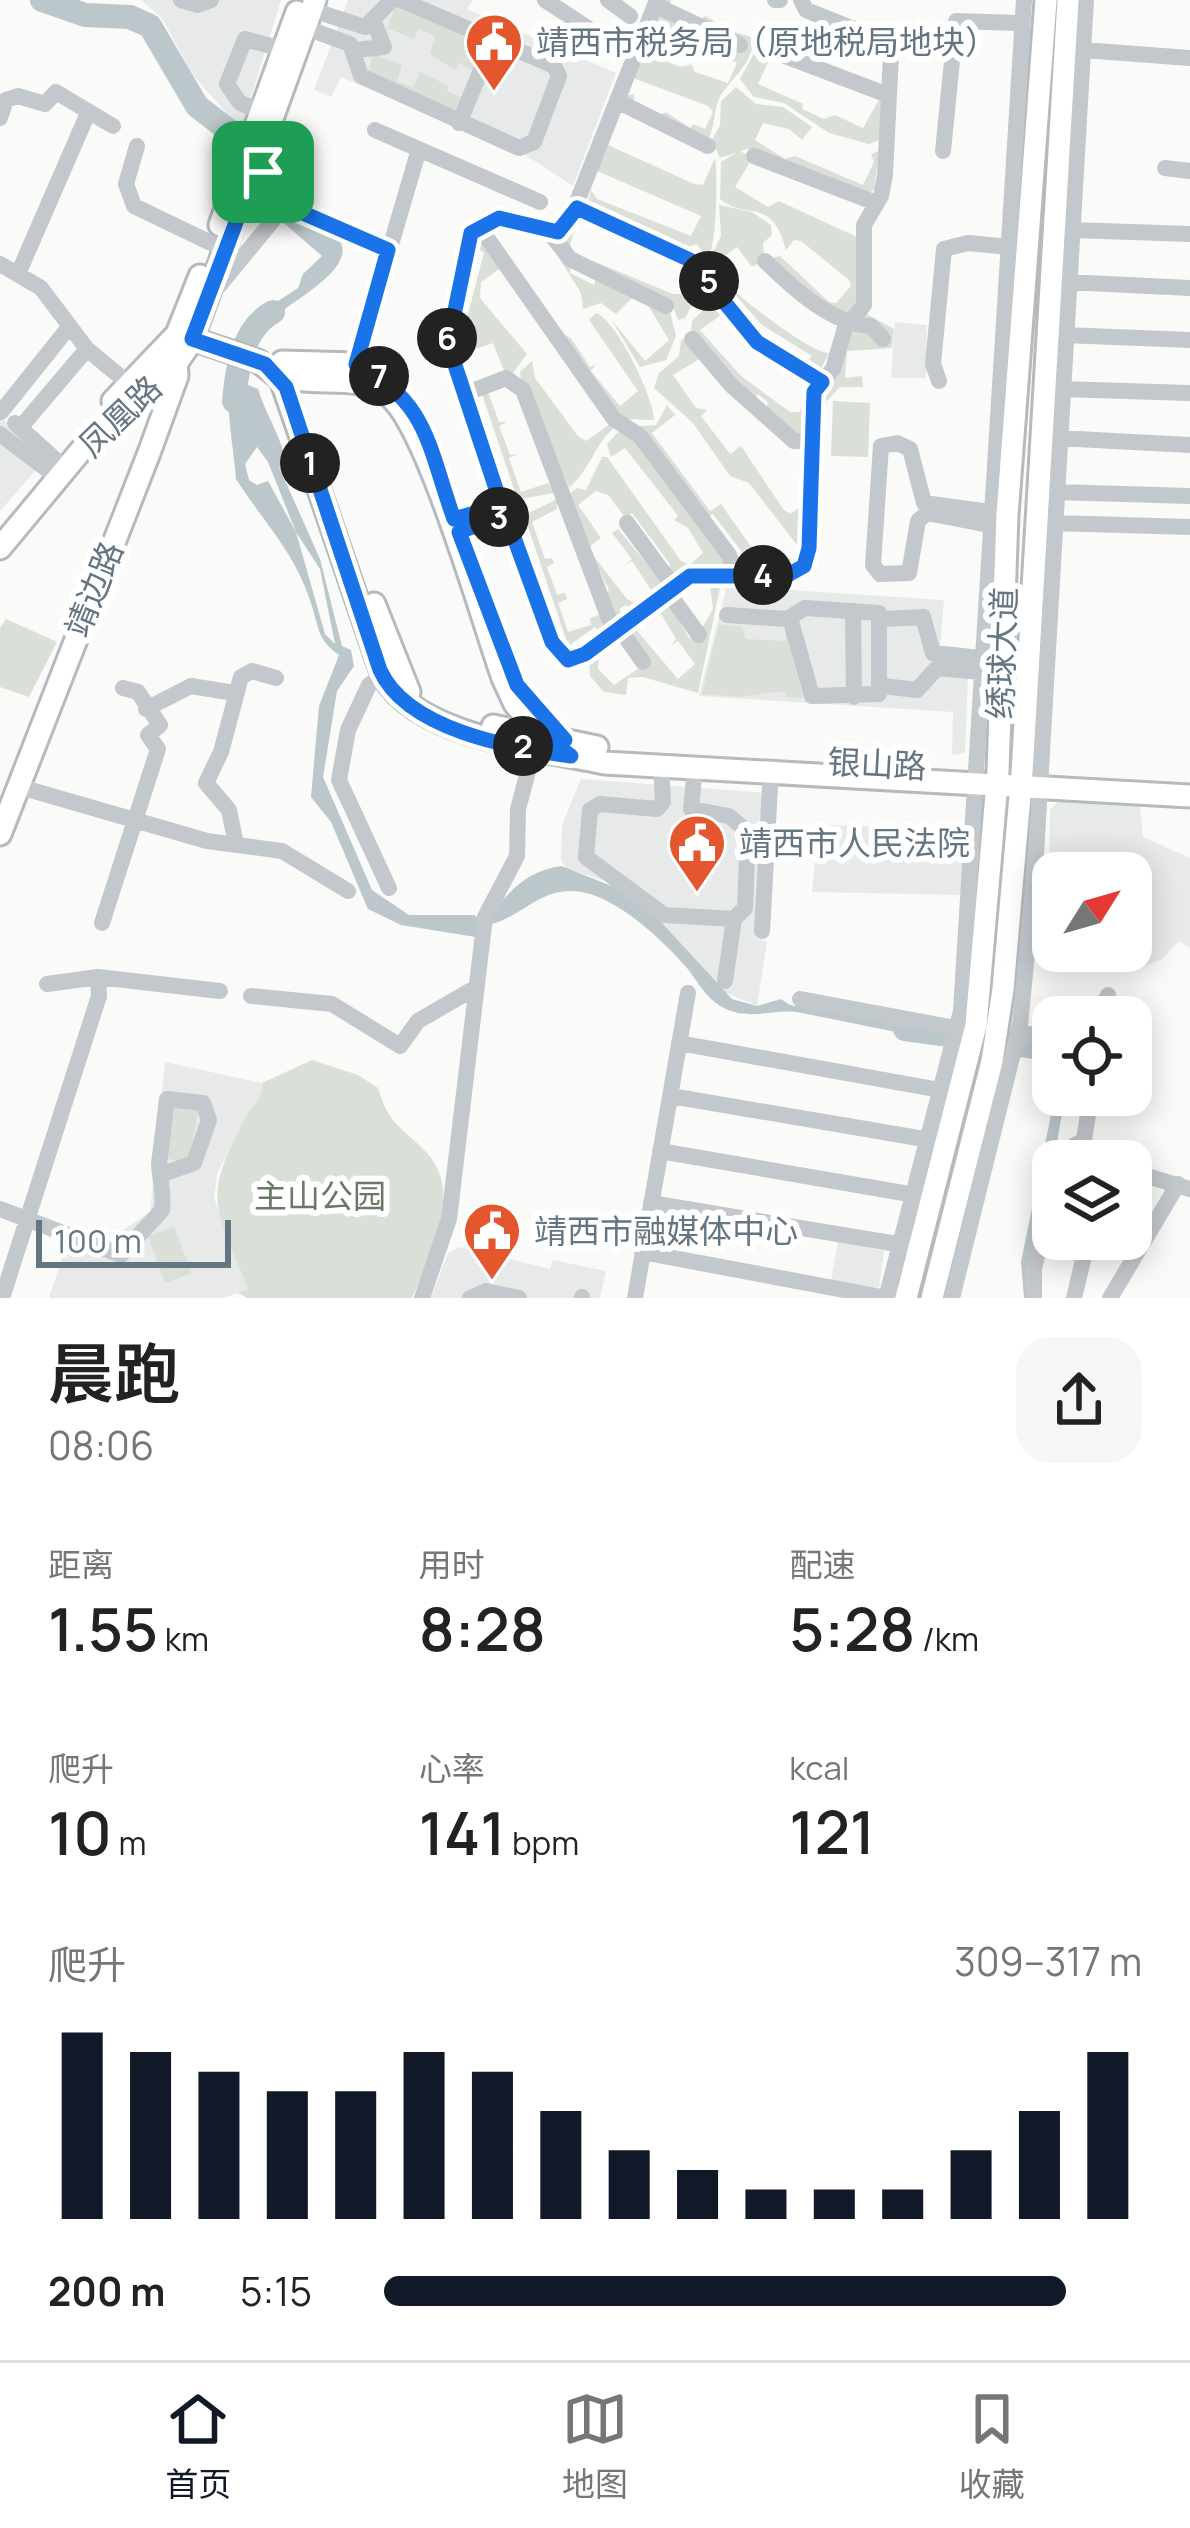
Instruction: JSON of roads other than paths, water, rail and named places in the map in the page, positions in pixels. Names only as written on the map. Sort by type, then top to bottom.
[{"type":"main road","name":"绣球大道","points":[[908,1293],[922,1194],[997,1029],[1030,780],[1077,51],[1068,0]]},
{"type":"main road","name":"凤凰路","points":[[0,548],[176,346],[210,287],[246,199],[252,134],[282,49],[309,9]]},
{"type":"main road","name":"凤凰路","points":[[0,531],[129,384],[176,346],[309,9]]},
{"type":"main road","name":"绣球大道","points":[[997,1029],[981,863],[1002,647],[994,523],[1038,13]]},
{"type":"main road","points":[[176,346],[234,348],[269,361],[356,364],[391,382],[409,401],[517,685],[553,745]]},
{"type":"main road","name":"靖边路","points":[[0,833],[149,453],[176,346]]},
{"type":"main road","name":"靖边路","points":[[0,813],[20,752],[146,446],[176,346]]},
{"type":"main road","name":"银山路","points":[[269,361],[298,381],[407,691],[460,716],[553,745],[1190,796]]},
{"type":"main road","name":"银山路","points":[[269,361],[291,400],[383,676],[417,712],[662,766],[987,777]]},
{"type":"main road","points":[[298,381],[362,382],[407,413],[503,678],[525,717],[553,745]]},
{"type":"main road","name":"银山路","points":[[1030,780],[1190,785]]},
{"type":"main road","name":"绣球大道","points":[[932,1298],[982,1056]]},
{"type":"street","points":[[181,0],[198,5],[211,0]]},
{"type":"street","points":[[396,0],[546,59],[558,70],[534,142],[519,148],[362,76],[355,50],[309,9],[358,26],[374,22],[396,0]]},
{"type":"street","points":[[545,0],[621,50]]},
{"type":"street","points":[[608,0],[630,16]]},
{"type":"street","points":[[457,525],[496,518],[508,521],[561,656],[576,659],[670,588],[700,573],[786,576],[804,566],[814,392],[833,369],[848,324],[864,305],[864,225],[885,175],[891,54],[886,44],[806,10],[801,0]]},
{"type":"street","points":[[1024,0],[1038,13]]},
{"type":"street","points":[[1086,0],[1077,51],[1072,230],[1056,387],[1056,492],[1049,524],[1190,527]]},
{"type":"street","points":[[550,233],[569,222],[577,208],[656,2],[740,45]]},
{"type":"street","points":[[939,381],[933,364],[944,249],[968,243],[1015,248],[1021,46],[1038,13]]},
{"type":"street","points":[[943,151],[956,21],[1038,13]]},
{"type":"street","points":[[355,50],[384,47],[374,22]]},
{"type":"street","points":[[261,112],[240,103],[227,84],[245,39],[282,49]]},
{"type":"street","points":[[459,124],[494,40]]},
{"type":"street","points":[[1077,51],[1190,58]]},
{"type":"street","points":[[785,56],[888,95]]},
{"type":"street","points":[[0,118],[3,98],[19,96],[45,104],[56,92],[113,126]]},
{"type":"street","points":[[619,102],[708,146]]},
{"type":"street","points":[[18,274],[88,113]]},
{"type":"street","points":[[375,130],[540,202]]},
{"type":"street","points":[[136,146],[126,184],[134,206],[213,244]]},
{"type":"street","points":[[356,364],[419,149]]},
{"type":"street","points":[[754,155],[876,202]]},
{"type":"street","points":[[249,165],[287,202],[340,232],[388,250]]},
{"type":"street","points":[[1165,168],[1190,171]]},
{"type":"street","points":[[210,287],[219,286],[287,202]]},
{"type":"street","points":[[577,208],[690,260],[757,342],[822,382]]},
{"type":"street","points":[[457,525],[492,508],[499,498],[467,394],[450,357],[447,333],[466,246],[478,225],[512,218],[550,233],[570,259],[666,306]]},
{"type":"street","points":[[478,225],[614,419],[640,436],[730,554],[735,572]]},
{"type":"street","points":[[1072,230],[1190,233]]},
{"type":"street","points":[[765,261],[848,324],[872,326],[883,339]]},
{"type":"street","points":[[0,264],[49,295],[87,349],[129,384]]},
{"type":"street","points":[[1067,282],[1190,288]]},
{"type":"street","points":[[54,467],[0,412],[69,327]]},
{"type":"street","points":[[1064,335],[1190,340]]},
{"type":"street","points":[[692,339],[732,386],[794,441],[813,441]]},
{"type":"street","points":[[20,428],[87,349]]},
{"type":"street","points":[[467,394],[506,378],[523,390],[617,630],[644,662]]},
{"type":"street","points":[[1056,387],[1190,393]]},
{"type":"street","points":[[0,434],[54,467]]},
{"type":"street","points":[[1058,438],[1190,445]]},
{"type":"street","points":[[896,442],[910,449],[924,503],[994,523],[922,516],[909,573],[880,574],[874,565],[880,446],[896,442]]},
{"type":"street","points":[[1056,492],[1190,496]]},
{"type":"street","points":[[987,777],[981,671],[994,523]]},
{"type":"street","points":[[627,524],[700,635]]},
{"type":"street","points":[[727,615],[790,618],[805,608],[876,612],[883,620],[883,686],[877,696],[812,696],[790,618]]},
{"type":"street","points":[[854,611],[854,698]]},
{"type":"street","points":[[883,620],[923,617],[937,662],[981,671]]},
{"type":"street","points":[[981,671],[1002,647]]},
{"type":"street","points":[[883,686],[916,690],[937,662]]},
{"type":"street","points":[[236,844],[229,810],[206,783],[221,752],[234,693],[246,673],[276,678]]},
{"type":"street","points":[[383,676],[369,685],[348,730],[339,780],[389,888]]},
{"type":"street","points":[[146,710],[190,686],[234,693]]},
{"type":"street","points":[[102,922],[158,749],[148,735],[160,725],[146,710],[139,692],[123,688]]},
{"type":"street","points":[[422,1298],[449,1219],[484,922],[518,856],[518,809],[553,745]]},
{"type":"street","points":[[662,766],[663,802],[657,809],[595,806],[588,818],[586,857],[664,915],[734,919]]},
{"type":"street","points":[[695,767],[691,804],[695,813],[729,816],[748,832],[745,908],[734,919],[724,981]]},
{"type":"street","points":[[762,931],[771,769]]},
{"type":"street","points":[[1030,780],[1034,852]]},
{"type":"street","points":[[17,786],[132,820],[281,851],[348,891]]},
{"type":"street","points":[[663,802],[691,804]]},
{"type":"street","points":[[1012,889],[1032,874]]},
{"type":"street","points":[[886,1298],[922,1194],[940,1090],[982,1056],[997,1029],[1029,929],[1032,900]]},
{"type":"street","points":[[1006,948],[1029,929]]},
{"type":"street","points":[[47,984],[98,976],[220,991]]},
{"type":"street","points":[[2,1298],[6,1261],[26,1218],[99,996],[98,976]]},
{"type":"street","points":[[251,996],[332,1004],[400,1046],[418,1021],[475,988]]},
{"type":"street","points":[[635,1298],[688,993]]},
{"type":"street","points":[[800,999],[1032,1035]]},
{"type":"street","points":[[679,1043],[940,1090]]},
{"type":"street","points":[[952,1298],[962,1255],[982,1056]]},
{"type":"street","points":[[671,1096],[930,1140]]},
{"type":"street","points":[[0,1209],[121,1255],[158,1216],[163,1202],[160,1175],[167,1099],[203,1103],[209,1120],[194,1163],[160,1175]]},
{"type":"street","points":[[659,1151],[922,1194]]},
{"type":"street","points":[[1110,1298],[1184,1186],[1152,1177]]},
{"type":"street","points":[[651,1203],[903,1245]]},
{"type":"street","points":[[642,1252],[886,1298],[908,1293]]},
{"type":"street","points":[[940,1265],[962,1255]]},
{"type":"street","points":[[1034,1298],[1036,1260]]},
{"type":"street","points":[[1074,1298],[1083,1260]]},
{"type":"street","points":[[470,1298],[486,1291],[519,1298]]},
{"type":"waterway","points":[[42,0],[85,15],[130,17],[150,26],[197,106],[228,130],[283,206]]},
{"type":"waterway","points":[[234,401],[248,339],[273,312]]},
{"type":"waterway","points":[[905,1029],[1032,1047]]},
{"type":"place","name":"靖西市税务局（原地税局地块）","points":[[494,93]]},
{"type":"place","name":"靖西市人民法院","points":[[697,894]]},
{"type":"place","name":"靖西市融媒体中心","points":[[492,1282]]},
{"type":"park label","name":"主山公园","points":[[320,1196]]}]
